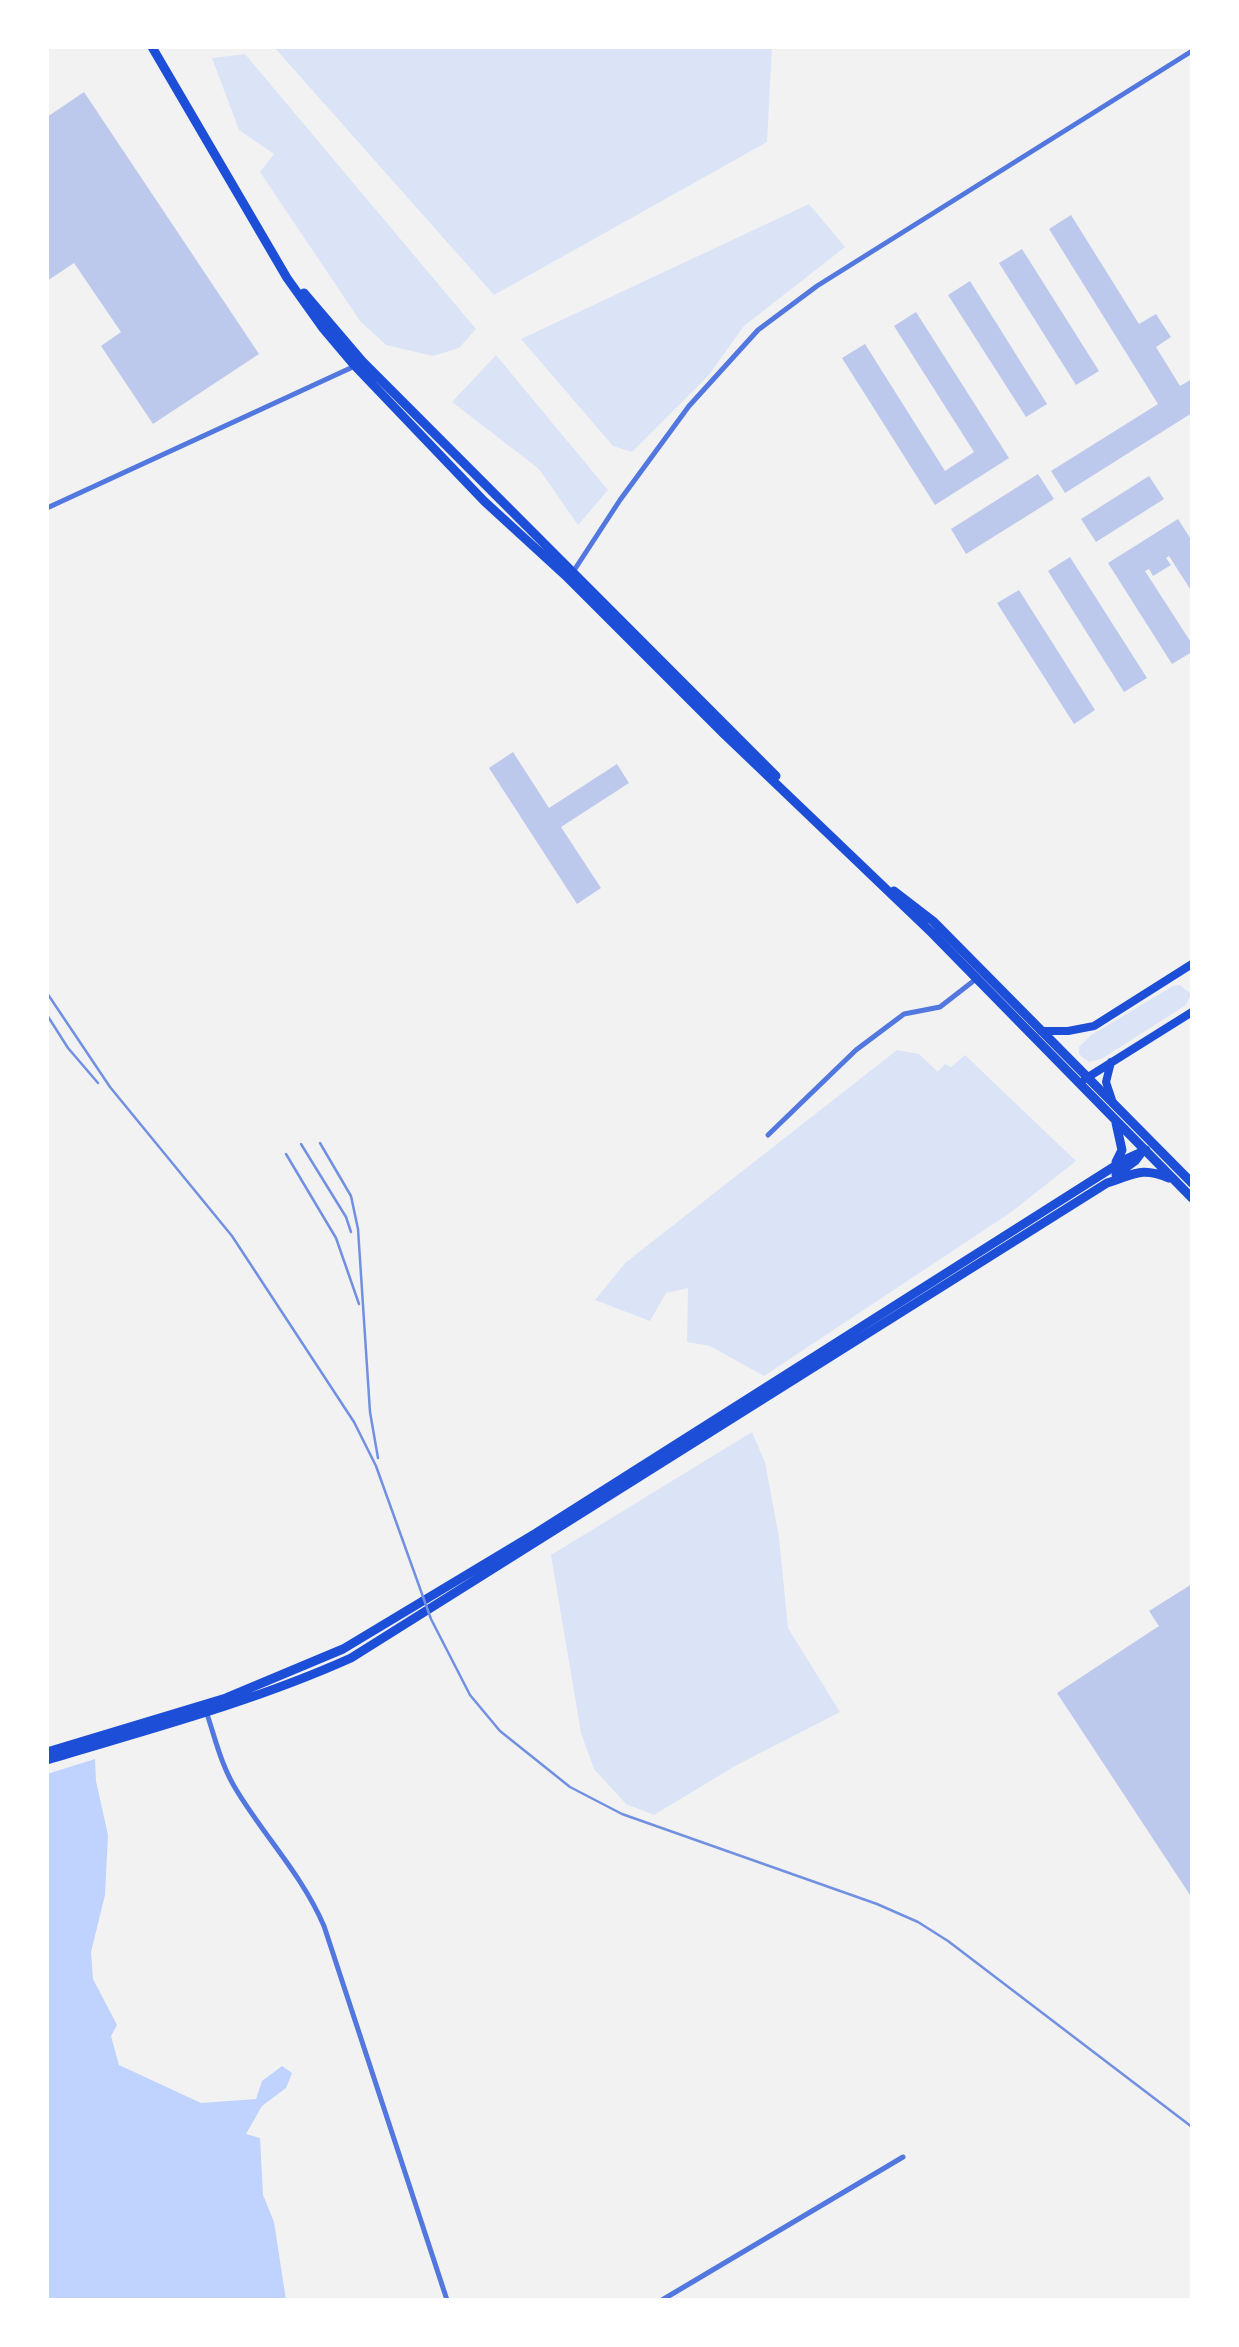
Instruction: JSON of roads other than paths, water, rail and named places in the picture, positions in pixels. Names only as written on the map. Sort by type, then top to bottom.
[{"type":"main road","points":[[152,47],[287,278],[359,363],[484,501],[570,575],[894,891],[933,921],[1192,1183]]},
{"type":"main road","points":[[158,47],[292,274],[313,306],[359,363]]},
{"type":"main road","points":[[570,575],[641,653],[976,979],[1192,1198]]},
{"type":"main road","points":[[1041,1031],[1068,1031],[1094,1026],[1189,965],[1192,975]]},
{"type":"main road","points":[[1079,1083],[1192,1012]]},
{"type":"main road","points":[[1112,1060],[1106,1082],[1113,1102]]},
{"type":"main road","points":[[1106,1178],[1122,1150],[1115,1118]]},
{"type":"main road","points":[[1131,1122],[1140,1134],[1144,1150]]},
{"type":"main road","points":[[47,1752],[92,1742],[205,1709],[308,1667],[389,1623],[536,1533],[1135,1161],[1144,1150],[1154,1149],[1161,1153]]},
{"type":"main road","points":[[1106,1178],[1136,1171],[1153,1172],[1175,1181]]},
{"type":"main road","points":[[47,1760],[92,1742]]},
{"type":"street","points":[[570,575],[620,500],[688,407],[758,330],[817,286],[1192,51]]},
{"type":"street","points":[[47,508],[359,363]]},
{"type":"street","points":[[768,1135],[856,1049],[904,1014],[940,1007],[976,979]]},
{"type":"street","points":[[205,1709],[224,1766],[236,1790],[302,1881],[324,1926],[447,2300]]},
{"type":"street","points":[[662,2300],[903,2157]]},
{"type":"water","points":[[95,1759],[96,1781],[108,1835],[105,1895],[91,1952],[93,1979],[117,2025],[111,2036],[119,2065],[201,2103],[256,2099],[262,2081],[282,2066],[292,2073],[286,2088],[262,2106],[246,2134],[260,2138],[263,2195],[274,2222],[286,2300],[47,2300],[47,1774]]},
{"type":"railway","points":[[47,993],[110,1087],[232,1236],[354,1422],[376,1466],[431,1619],[470,1695],[500,1731],[570,1787],[622,1814],[877,1904],[918,1922],[948,1941],[1192,2127]]},
{"type":"railway","points":[[47,1015],[68,1048],[98,1083]]},
{"type":"railway","points":[[320,1143],[351,1196],[358,1229],[370,1412],[378,1458]]},
{"type":"railway","points":[[301,1144],[346,1217],[351,1232]]},
{"type":"railway","points":[[286,1154],[336,1238],[359,1304]]}]
